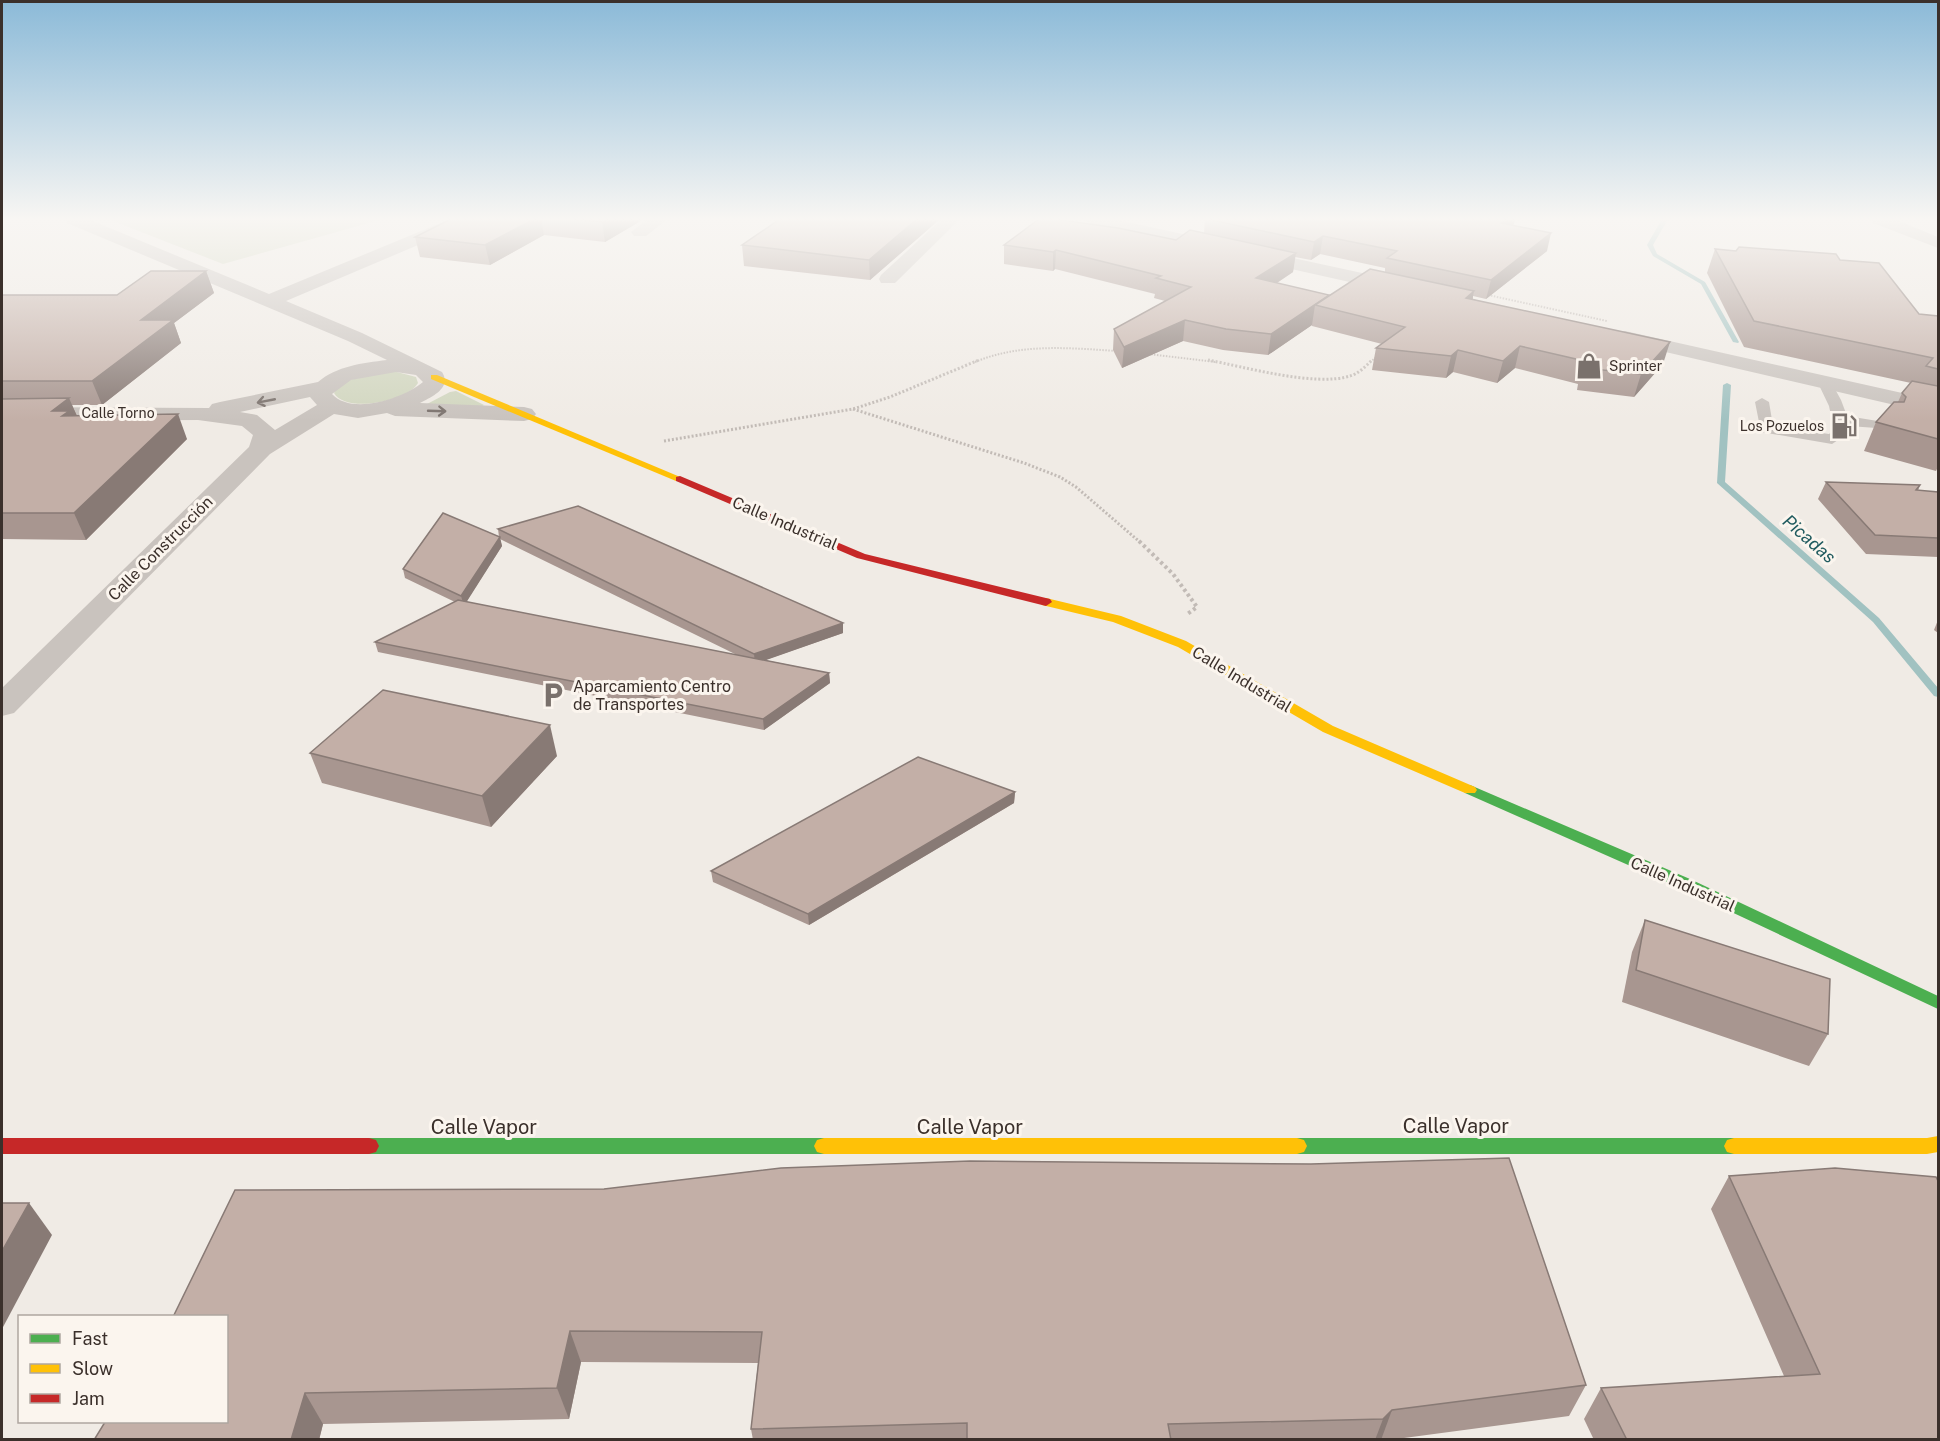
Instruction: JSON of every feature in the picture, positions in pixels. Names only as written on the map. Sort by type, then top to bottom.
[{"type":"street","name":"Calle Industrial","points":[[234,286],[355,337],[428,373],[861,556],[1117,620],[1182,644],[1328,729],[1684,883],[1938,1003]]},
{"type":"street","points":[[269,301],[305,286]]},
{"type":"street","points":[[1395,286],[1416,291]]},
{"type":"street","points":[[1613,328],[1938,408]]},
{"type":"street","points":[[348,374],[355,337]]},
{"type":"street","points":[[328,397],[361,410],[378,408],[415,399],[427,392],[434,384],[428,373],[387,367],[348,374]]},
{"type":"street","name":"Calle Construcción","points":[[2,706],[261,449],[328,397],[348,374]]},
{"type":"street","name":"Calle Torno","points":[[198,413],[255,404],[328,397]]},
{"type":"street","name":"Calle Industrial","points":[[378,408],[524,414]]},
{"type":"street","name":"Calle Torno","points":[[2,414],[198,413],[249,420],[265,433],[261,449]]},
{"type":"street","name":"Calle Vapor","points":[[2,1146],[1927,1146],[1938,1144]]},
{"type":"lane","points":[[1762,402],[1766,429],[1832,439],[1842,431],[1841,420],[1835,399],[1825,382]]},
{"type":"lane","points":[[1841,420],[1885,426]]},
{"type":"path","points":[[1485,294],[1613,328]]},
{"type":"path","points":[[613,450],[853,409],[890,397],[987,357],[1022,350],[1060,347],[1121,351]]},
{"type":"path","points":[[1143,353],[1200,359],[1299,377],[1330,380],[1352,376],[1384,350]]},
{"type":"path","points":[[853,409],[1024,463],[1060,477],[1076,487],[1163,565],[1188,591],[1197,607],[1181,619],[1182,644]]},
{"type":"green space","points":[[393,371],[416,377],[418,383],[402,395],[377,403],[351,403],[334,393],[352,379]]},
{"type":"green space","points":[[456,391],[484,405],[477,409],[427,404],[450,392]]},
{"type":"building","points":[[129,286],[186,286],[141,320],[173,320],[92,381],[2,381],[2,295],[117,295]]},
{"type":"building","points":[[1188,286],[1291,286],[1329,295],[1271,334],[1226,329],[1185,320],[1124,347],[1114,329],[1191,287]]},
{"type":"building","points":[[1344,286],[1452,286],[1474,291],[1466,298],[1670,342],[1641,374],[1583,368],[1589,362],[1520,346],[1503,361],[1458,350],[1451,356],[1376,348],[1405,327],[1315,305]]},
{"type":"building","points":[[1735,286],[1897,286],[1919,314],[1938,316],[1938,369],[1926,366],[1933,358],[1754,321]]},
{"type":"building","points":[[1912,381],[1938,386],[1938,439],[1876,422],[1894,402],[1904,402],[1906,397],[1902,393]]},
{"type":"building","points":[[69,398],[52,411],[69,411],[62,416],[178,414],[74,513],[2,513],[2,399]]},
{"type":"building","points":[[1826,482],[1920,485],[1916,490],[1938,492],[1938,538],[1875,535]]},
{"type":"building","points":[[578,506],[843,623],[754,654],[498,529]]},
{"type":"building","points":[[443,513],[500,537],[461,596],[403,569]]},
{"type":"building","points":[[458,600],[829,673],[763,719],[375,642]]},
{"type":"building","points":[[383,690],[550,725],[482,796],[310,753]]},
{"type":"building","points":[[918,757],[1015,792],[808,914],[711,871]]},
{"type":"building","points":[[1645,920],[1830,979],[1828,1034],[1636,970]]},
{"type":"building","points":[[1509,1158],[1586,1385],[1392,1410],[1383,1419],[1168,1424],[1171,1440],[967,1440],[967,1423],[751,1429],[762,1332],[570,1331],[557,1388],[305,1393],[291,1440],[94,1440],[104,1423],[228,1423],[228,1315],[174,1315],[235,1190],[604,1189],[781,1168],[970,1161],[1311,1164]]},
{"type":"building","points":[[1835,1168],[1936,1177],[1938,1181],[1938,1440],[1627,1440],[1601,1388],[1820,1374],[1729,1176]]},
{"type":"building","points":[[2,1203],[29,1203],[2,1251]]},
{"type":"waterway","name":"Picadas","points":[[1705,286],[1736,342]]},
{"type":"waterway","name":"Picadas","points":[[1727,385],[1721,483],[1876,620],[1938,694]]},
{"type":"traffic: fast","points":[[1470,790],[1684,883],[1938,1003]]},
{"type":"traffic: fast","points":[[369,1146],[824,1146]]},
{"type":"traffic: fast","points":[[1297,1146],[1734,1146]]},
{"type":"traffic: slow","points":[[434,377],[680,479]]},
{"type":"traffic: slow","points":[[1046,602],[1117,619],[1182,644],[1328,729],[1470,790]]},
{"type":"traffic: slow","points":[[1734,1146],[1927,1146],[1938,1144]]},
{"type":"traffic: slow","points":[[824,1146],[1297,1146]]},
{"type":"traffic: jam","points":[[680,479],[861,556],[1046,602]]},
{"type":"traffic: jam","points":[[2,1146],[369,1146]]},
{"type":"place","name":"Sprinter","points":[[1589,366]]},
{"type":"place","name":"Los Pozuelos","points":[[1844,426]]},
{"type":"place","name":"Aparcamiento Centro de Transportes","points":[[553,695]]}]
